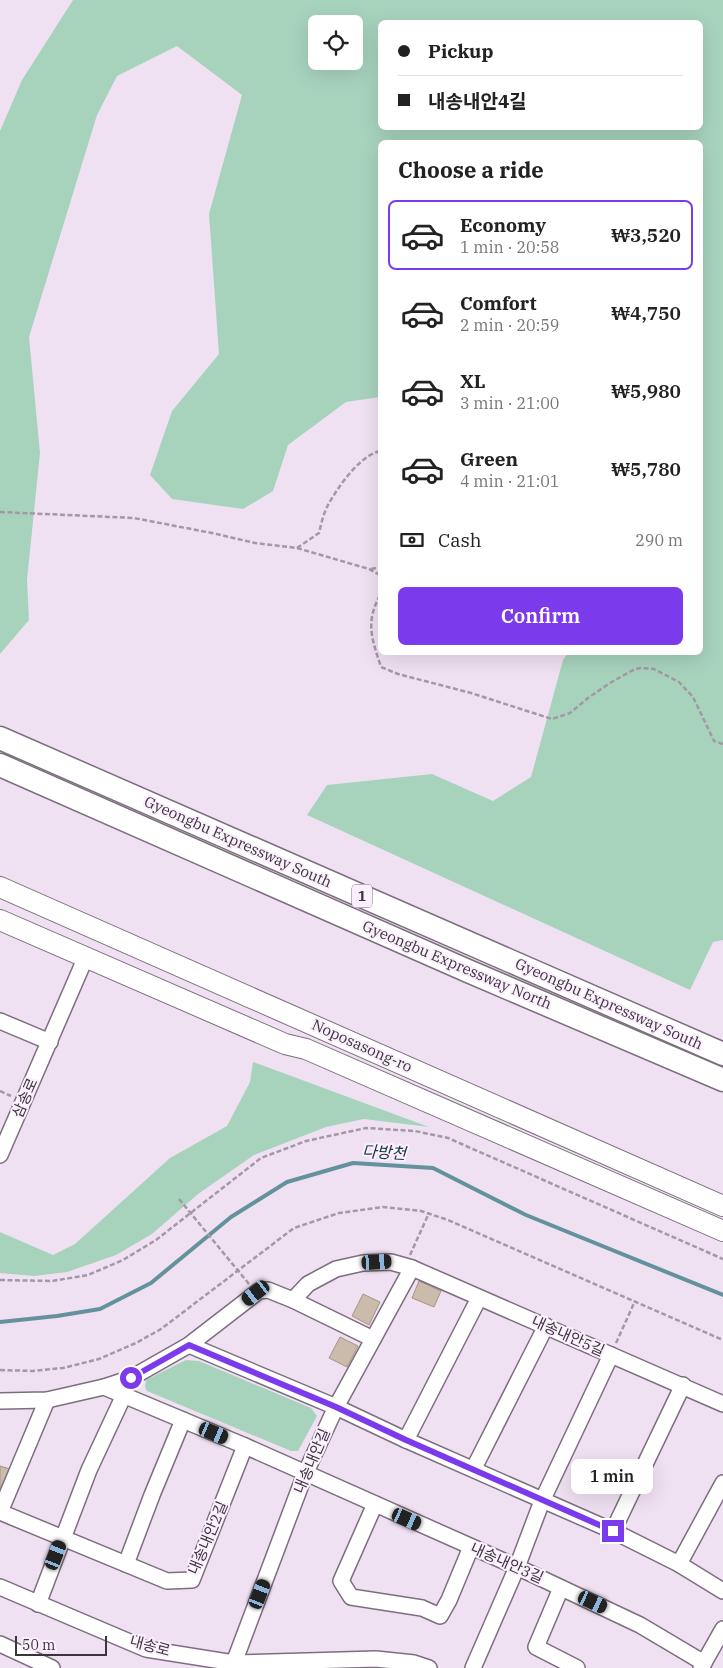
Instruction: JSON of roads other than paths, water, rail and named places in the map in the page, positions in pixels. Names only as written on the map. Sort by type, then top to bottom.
[{"type":"highway","name":"Gyeongbu Expressway South","points":[[0,738],[723,1054]]},
{"type":"highway","name":"Gyeongbu Expressway North","points":[[0,765],[459,967],[723,1080]]},
{"type":"main road","name":"Noposasong-ro","points":[[0,888],[723,1206]]},
{"type":"main road","name":"Noposasong-ro","points":[[0,920],[85,959],[285,1044],[306,1049],[723,1231]]},
{"type":"street","name":"삼송로","points":[[0,1155],[85,959]]},
{"type":"street","points":[[0,1021],[50,1042]]},
{"type":"street","name":"내송내안5길","points":[[294,1300],[308,1284],[336,1269],[363,1263],[391,1262],[409,1267],[723,1404]]},
{"type":"street","name":"내송내안길","points":[[233,1666],[305,1474],[336,1407],[409,1267]]},
{"type":"street","points":[[0,1400],[47,1400],[104,1387],[131,1378],[189,1345],[259,1291],[268,1290],[294,1300],[373,1339]]},
{"type":"street","points":[[406,1440],[479,1298]]},
{"type":"street","points":[[474,1468],[546,1326]]},
{"type":"street","points":[[189,1345],[336,1407],[406,1440],[474,1468],[542,1501],[613,1531],[679,1564],[723,1591]]},
{"type":"street","points":[[473,1668],[517,1567],[542,1501],[611,1355]]},
{"type":"street","points":[[613,1531],[683,1385]]},
{"type":"street","name":"내송내안3길","points":[[104,1387],[245,1446],[517,1567],[640,1625],[702,1665]]},
{"type":"street","points":[[38,1604],[89,1470],[124,1396]]},
{"type":"street","points":[[0,1512],[47,1400]]},
{"type":"street","points":[[126,1564],[183,1420]]},
{"type":"street","name":"내송내안2길","points":[[0,1512],[167,1581],[192,1580],[245,1446]]},
{"type":"street","points":[[679,1564],[723,1483]]},
{"type":"street","points":[[375,1504],[341,1581],[351,1597],[422,1608],[440,1616],[449,1600],[471,1547]]},
{"type":"street","name":"내송로","points":[[0,1587],[146,1648],[233,1666],[376,1659],[414,1663],[429,1668]]},
{"type":"street","points":[[561,1588],[536,1647],[578,1668]]},
{"type":"street","points":[[702,1665],[723,1629]]},
{"type":"street","points":[[0,1644],[52,1668]]},
{"type":"waterway","name":"다방천","points":[[0,1322],[100,1309],[151,1283],[231,1217],[287,1182],[353,1163],[433,1168],[526,1215],[723,1295]]}]
